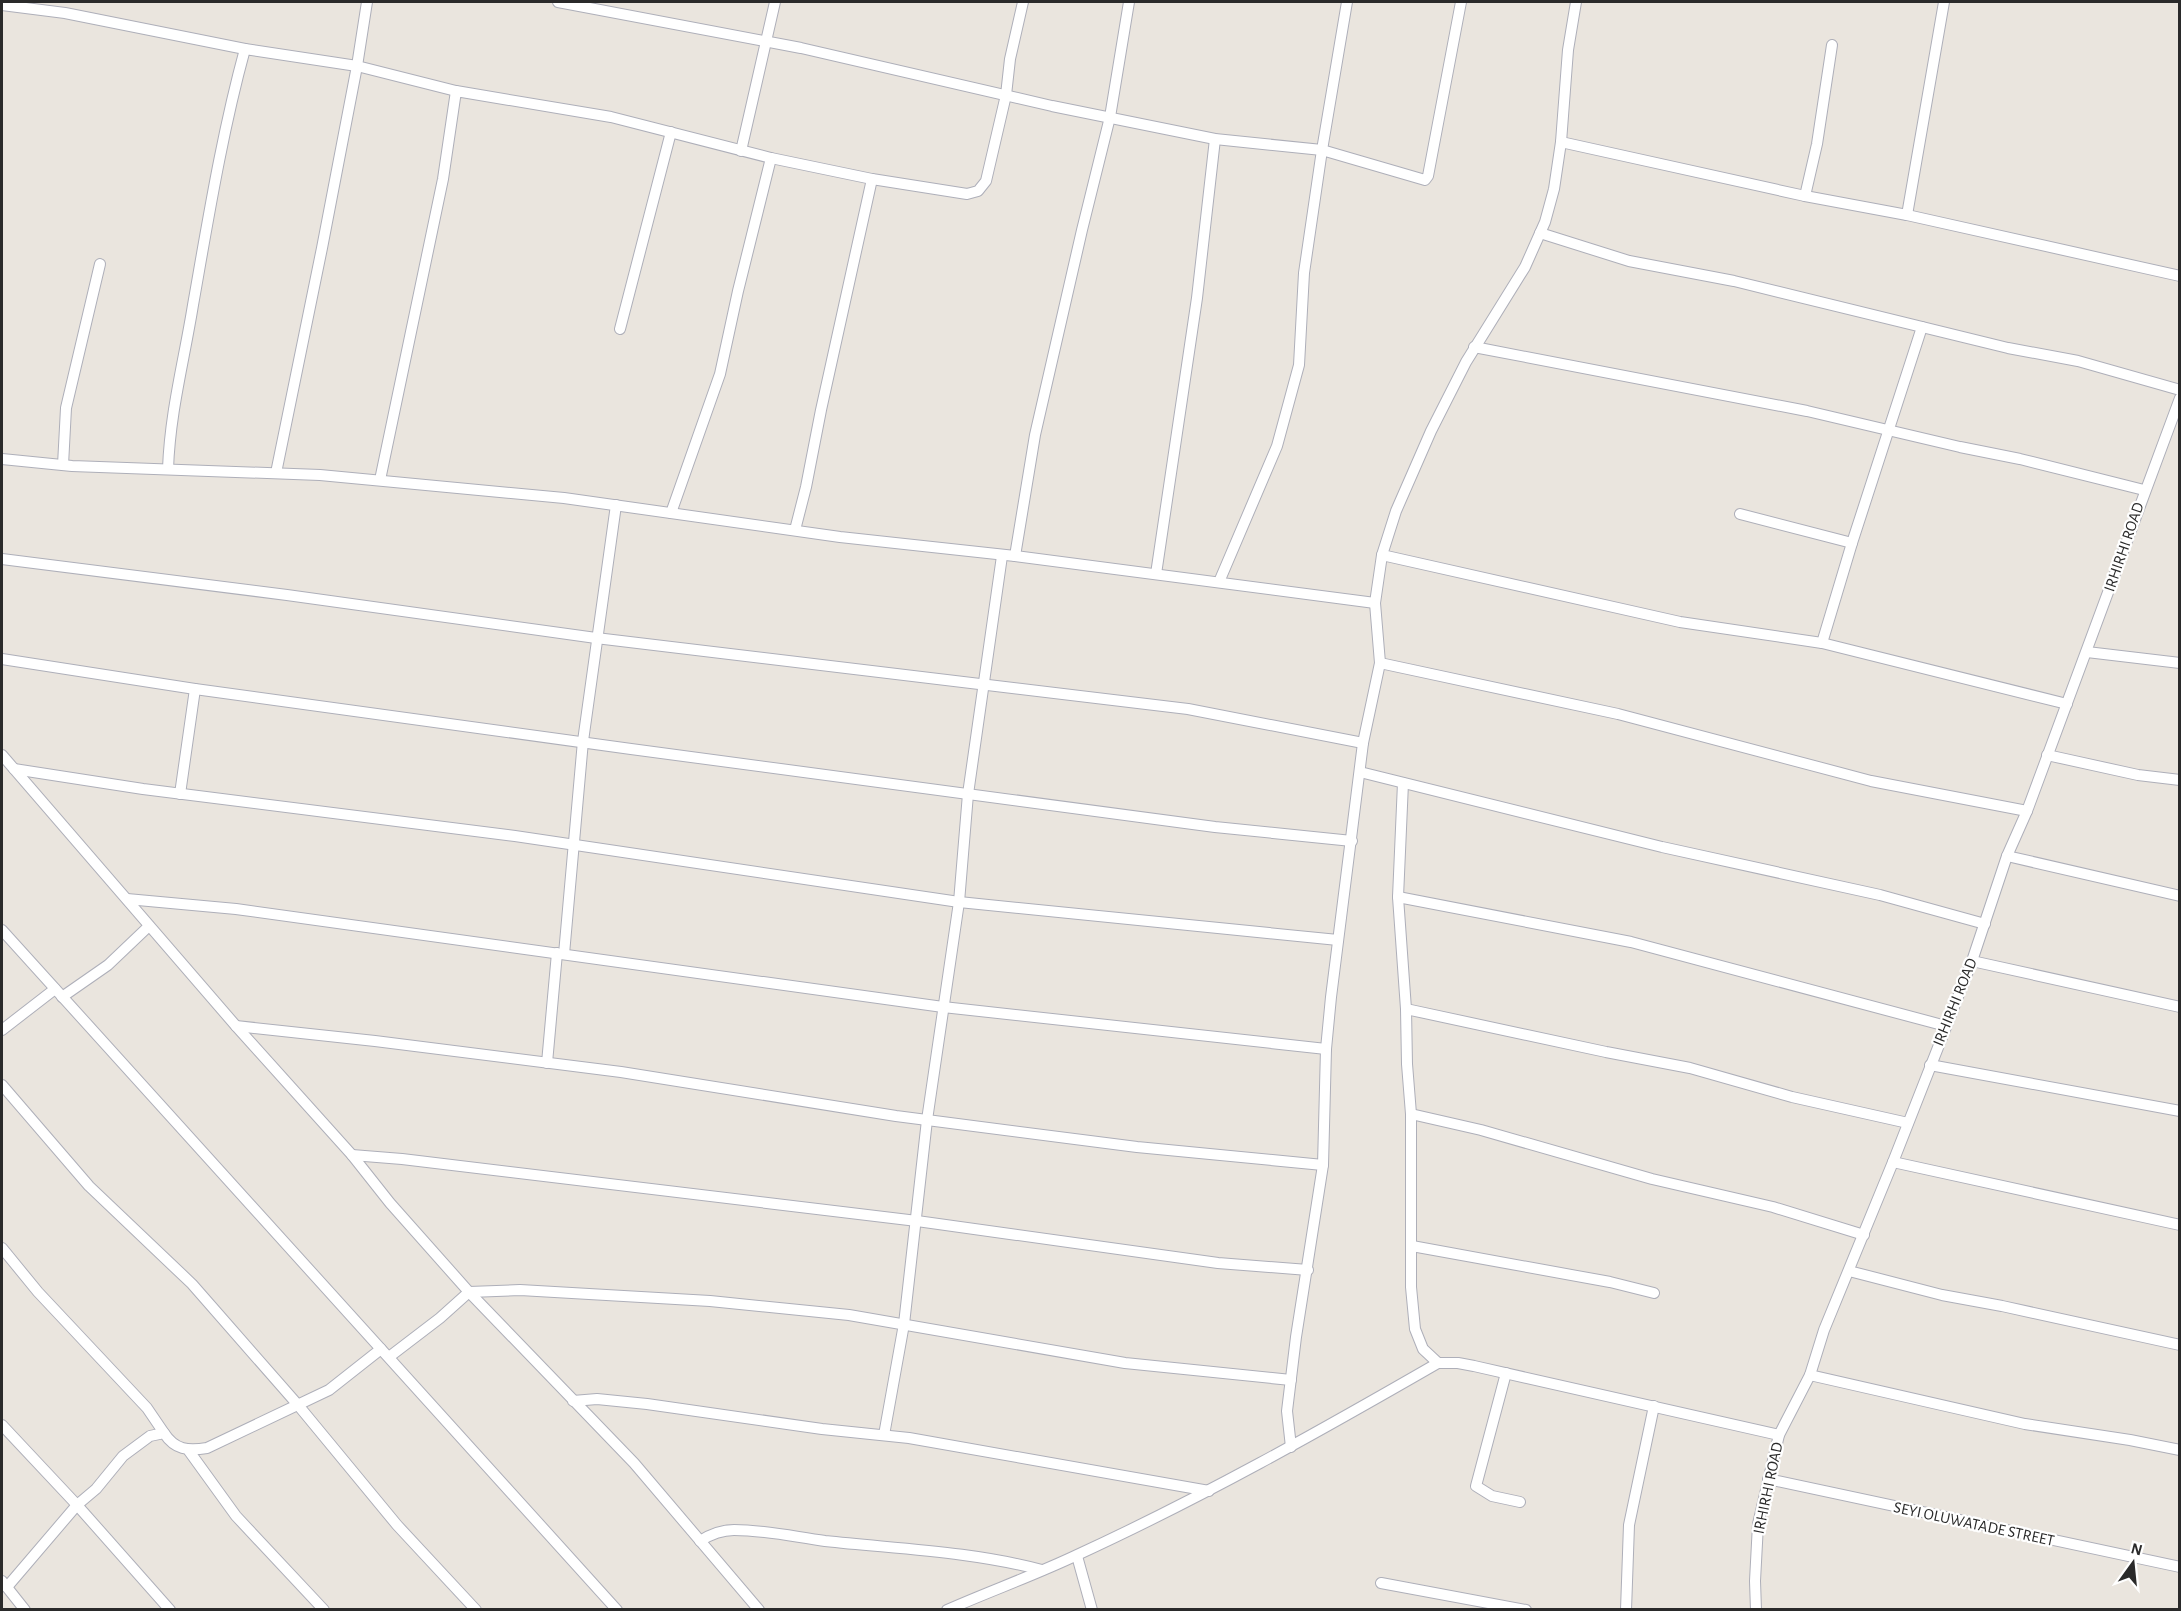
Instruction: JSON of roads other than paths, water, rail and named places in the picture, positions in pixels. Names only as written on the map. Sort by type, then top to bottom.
[{"type":"street","points":[[276,473],[357,66],[367,2]]},
{"type":"street","points":[[558,2],[767,41],[1215,139],[1322,150],[1421,179],[1427,179],[1461,2]]},
{"type":"street","points":[[741,151],[775,2]]},
{"type":"street","points":[[2,5],[64,13],[245,49],[357,66],[456,91],[611,117],[771,158],[872,179],[967,194],[978,191],[986,181],[1006,95],[1010,59],[1023,2]]},
{"type":"street","points":[[1015,556],[1035,435],[1110,117],[1129,2]]},
{"type":"street","points":[[1220,582],[1277,446],[1299,365],[1304,273],[1347,2]]},
{"type":"street","points":[[1291,1447],[1287,1412],[1323,1165],[1326,1049],[1338,940],[1363,743],[1380,663],[1376,603],[1382,555],[1396,511],[1436,421],[1474,347],[1525,267],[1545,222],[1554,189],[1568,50],[1576,2]]},
{"type":"street","points":[[1907,215],[1944,2]]},
{"type":"street","points":[[1804,196],[1818,144],[1832,45]]},
{"type":"street","points":[[168,469],[170,430],[182,360],[231,103],[245,49]]},
{"type":"street","points":[[380,480],[443,179],[456,91]]},
{"type":"street","points":[[620,329],[671,132]]},
{"type":"street","points":[[1156,574],[1197,298],[1215,139]]},
{"type":"street","points":[[1560,142],[1804,196],[1907,215],[2180,276]]},
{"type":"street","points":[[671,513],[720,374],[771,158]]},
{"type":"street","points":[[795,530],[872,179]]},
{"type":"street","points":[[1540,233],[1629,261],[1734,281],[2007,348],[2078,361],[2180,390]]},
{"type":"street","points":[[63,465],[66,408],[100,264]]},
{"type":"street","points":[[1822,643],[1922,327]]},
{"type":"street","points":[[1474,347],[1807,411],[2020,459],[2144,490]]},
{"type":"street","name":"IRHIRHI ROAD","points":[[1756,1610],[1758,1524],[1779,1436],[1810,1375],[1824,1330],[1864,1236],[1972,961],[2007,856],[2027,811],[2087,652],[2144,490],[2175,419],[2180,398]]},
{"type":"street","points":[[2,459],[63,465],[276,473],[380,480],[564,498],[795,530],[1376,603]]},
{"type":"street","points":[[547,1063],[574,845],[583,741],[616,505]]},
{"type":"street","points":[[1740,514],[1852,543]]},
{"type":"street","points":[[1382,555],[1680,622],[1822,643],[2067,704]]},
{"type":"street","points":[[884,1435],[904,1324],[927,1120],[959,902],[968,794],[1002,556]]},
{"type":"street","points":[[2,559],[596,638],[1188,709],[1363,743]]},
{"type":"street","points":[[2087,652],[2180,663]]},
{"type":"street","points":[[2,659],[195,689],[968,794],[1215,827],[1352,841]]},
{"type":"street","points":[[1380,663],[1618,714],[1871,781],[2027,811]]},
{"type":"street","points":[[180,794],[195,689]]},
{"type":"street","points":[[2,755],[236,1026],[352,1155],[390,1203],[469,1292],[634,1463],[759,1610]]},
{"type":"street","points":[[2047,755],[2138,775],[2180,780]]},
{"type":"street","points":[[14,769],[180,794],[574,845],[959,902],[1338,940]]},
{"type":"street","points":[[1360,772],[1662,847],[1880,895],[1984,924]]},
{"type":"street","points":[[1402,783],[1398,897],[1411,1114],[1411,1287],[1415,1329],[1423,1350],[1438,1364]]},
{"type":"street","points":[[2007,856],[2180,896]]},
{"type":"street","points":[[1398,897],[1631,942],[1946,1026]]},
{"type":"street","points":[[127,899],[236,909],[943,1006],[1326,1049]]},
{"type":"street","points":[[2,1030],[58,993],[108,965],[149,926]]},
{"type":"street","points":[[2,930],[241,1197],[617,1610]]},
{"type":"street","points":[[1972,961],[2180,1007]]},
{"type":"street","points":[[1406,1009],[1690,1068],[1792,1097],[1908,1123]]},
{"type":"street","points":[[236,1026],[621,1072],[927,1120],[1137,1147],[1323,1165]]},
{"type":"street","points":[[1930,1065],[2180,1112]]},
{"type":"street","points":[[2,1085],[90,1186],[192,1284],[298,1405],[397,1525],[476,1610]]},
{"type":"street","points":[[1411,1114],[1480,1130],[1652,1179],[1773,1207],[1864,1236]]},
{"type":"street","points":[[352,1155],[402,1159],[917,1221],[1218,1263],[1308,1270]]},
{"type":"street","points":[[1893,1162],[2180,1225]]},
{"type":"street","points":[[1412,1246],[1599,1280],[1654,1293]]},
{"type":"street","points":[[2,1248],[38,1292],[147,1408],[169,1441],[189,1450],[236,1516],[324,1610]]},
{"type":"street","points":[[1849,1271],[1941,1295],[2180,1345]]},
{"type":"street","points":[[189,1450],[207,1448],[329,1390],[440,1318],[469,1292],[520,1290],[710,1301],[849,1315],[1125,1363],[1291,1380]]},
{"type":"street","points":[[947,1610],[1077,1556],[1209,1491],[1438,1364],[1458,1363],[1506,1373],[1779,1436]]},
{"type":"street","points":[[1506,1373],[1476,1486],[1492,1496],[1520,1503]]},
{"type":"street","points":[[1810,1375],[2025,1424],[2180,1450]]},
{"type":"street","points":[[573,1401],[597,1399],[647,1404],[822,1429],[884,1435],[1209,1491]]},
{"type":"street","points":[[1626,1610],[1629,1525],[1654,1406]]},
{"type":"street","points":[[2,1425],[170,1610]]},
{"type":"street","points":[[25,1610],[4,1584],[77,1505],[96,1489],[123,1456],[150,1436],[164,1433]]},
{"type":"street","name":"SEYI OLUWATADE STREET","points":[[1768,1479],[2180,1567]]},
{"type":"street","points":[[700,1541],[712,1533],[732,1530],[775,1533],[823,1541],[983,1556],[1042,1570]]},
{"type":"street","points":[[1077,1556],[1092,1610]]},
{"type":"street","points":[[1381,1582],[1526,1610]]}]
